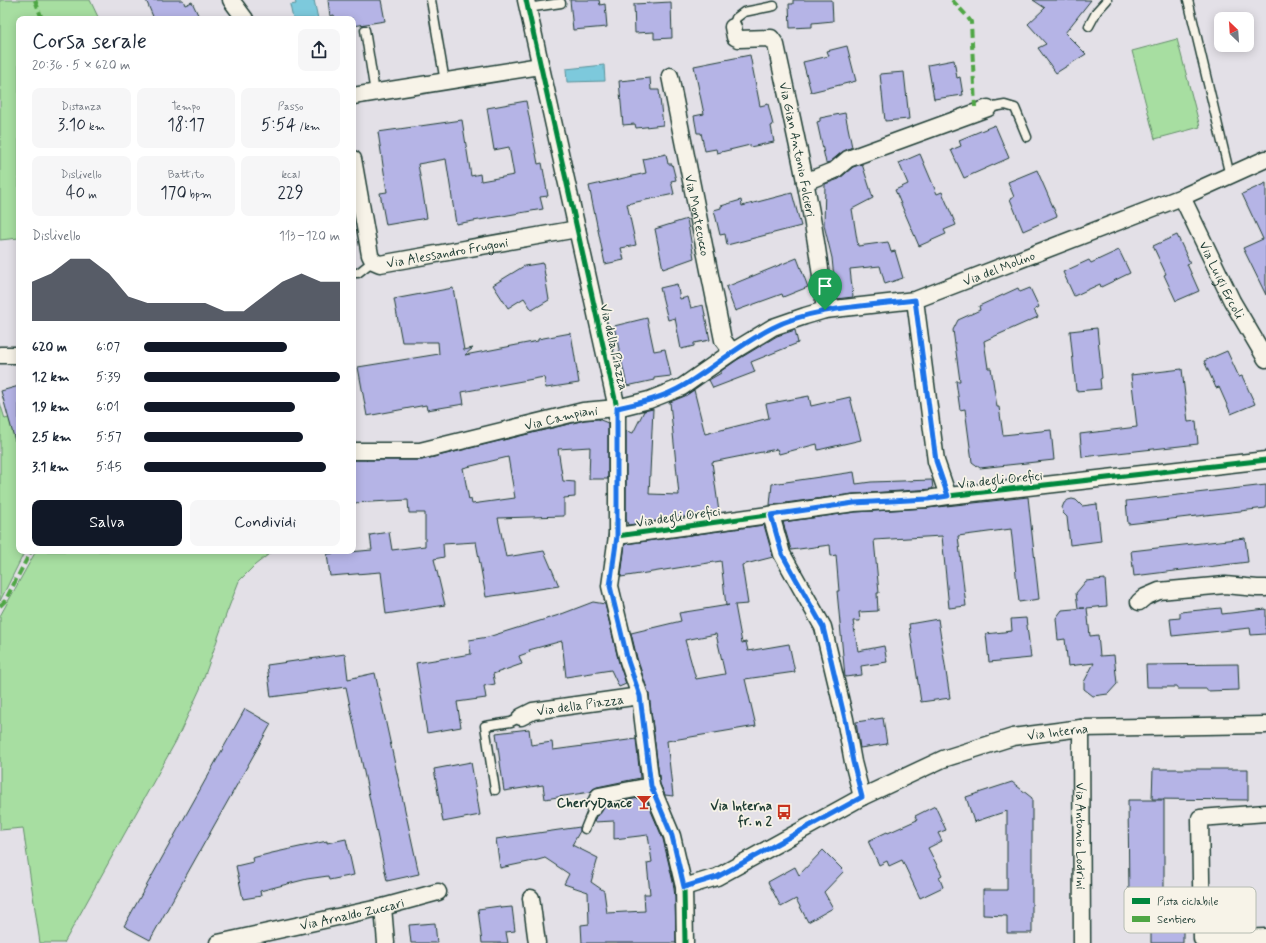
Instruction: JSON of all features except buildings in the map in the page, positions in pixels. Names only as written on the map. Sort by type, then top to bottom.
[{"type":"street","points":[[231,0],[243,16]]},
{"type":"street","name":"Via della Piazza","points":[[526,4],[617,408],[617,536],[610,586],[628,661],[640,696],[651,786],[672,836],[684,887],[685,943]]},
{"type":"street","name":"Via Gian Antonio Folcieri","points":[[733,27],[736,37],[739,39],[771,38],[776,45],[806,182],[822,274],[825,310]]},
{"type":"street","points":[[356,96],[540,66]]},
{"type":"street","name":"Via Montecucco","points":[[670,76],[723,340],[732,352]]},
{"type":"street","points":[[806,182],[835,170],[848,159],[988,108]]},
{"type":"street","name":"Via del Molino","points":[[915,300],[1182,197],[1266,159]]},
{"type":"street","name":"Via Alessandro Frugoni","points":[[356,176],[370,255],[373,260],[380,264],[577,229]]},
{"type":"street","name":"Via Luigi Ercoli","points":[[1182,197],[1232,301],[1266,359]]},
{"type":"street","points":[[915,300],[936,461],[948,496]]},
{"type":"street","name":"Via Campiani","points":[[356,451],[420,451],[583,411],[617,408],[649,400],[682,387],[732,352],[773,327],[825,310],[915,300]]},
{"type":"street","points":[[0,355],[16,356]]},
{"type":"street","name":"Via degli Orefici","points":[[617,536],[854,503],[928,499],[1266,460]]},
{"type":"street","points":[[771,515],[782,554],[823,627],[862,797]]},
{"type":"street","points":[[1139,602],[1145,597],[1159,591],[1225,585],[1266,588]]},
{"type":"street","name":"Via della Piazza","points":[[521,717],[533,711],[640,696]]},
{"type":"street","name":"Via Interna","points":[[684,887],[717,877],[862,797],[943,759],[1013,737],[1081,728],[1266,725]]},
{"type":"street","name":"Via Antonio Lodrini","points":[[1081,728],[1082,943]]},
{"type":"street","points":[[594,807],[599,796],[651,786]]},
{"type":"street","points":[[1201,887],[1200,818],[1266,813]]},
{"type":"street","name":"Via Arnaldo Zuccari","points":[[218,943],[383,907],[438,892]]},
{"type":"street","points":[[531,898],[537,943]]},
{"type":"street","points":[[383,907],[386,943]]},
{"type":"street","points":[[1202,933],[1202,940],[1266,937]]},
{"type":"lane","points":[[431,0],[445,82]]},
{"type":"lane","points":[[1089,26],[1097,11],[1107,0]]},
{"type":"lane","points":[[1188,0],[1230,176]]},
{"type":"lane","points":[[526,4],[561,3]]},
{"type":"lane","points":[[733,27],[736,18],[744,12],[774,6]]},
{"type":"lane","points":[[365,30],[375,93]]},
{"type":"lane","points":[[988,108],[1005,105],[1015,108],[1027,137]]},
{"type":"lane","points":[[356,273],[358,273],[373,260]]},
{"type":"lane","points":[[495,790],[486,726],[511,722],[521,717]]},
{"type":"lane","points":[[585,829],[594,807]]},
{"type":"green space","points":[[0,0],[90,0],[98,16],[16,16],[16,238],[0,240]]},
{"type":"green space","points":[[1177,39],[1200,127],[1155,139],[1132,51]]},
{"type":"green space","points":[[0,403],[5,419],[16,416],[16,554],[24,554],[0,601]]},
{"type":"green space","points":[[34,554],[269,554],[255,565],[239,581],[200,689],[176,741],[64,943],[40,943],[23,828],[0,830],[0,616]]},
{"type":"water","points":[[295,0],[314,0],[317,16],[292,16],[290,5],[296,4]]},
{"type":"water","points":[[604,65],[605,81],[567,82],[566,69]]},
{"type":"marked path","points":[[35,0],[41,16]]},
{"type":"marked path","points":[[952,0],[971,22],[975,107]]},
{"type":"marked path","points":[[0,606],[5,601],[29,554]]},
{"type":"cycle path","points":[[526,0],[617,408],[617,536],[610,586],[628,661],[640,696],[651,786],[672,836],[684,887],[685,943]]},
{"type":"cycle path","points":[[617,536],[854,503],[927,499],[1266,460]]},
{"type":"place","name":"CherryDance","points":[[644,802]]},
{"type":"place","name":"Via Interna fr. n 2","points":[[784,812]]},
{"type":"route","points":[[915,300],[936,461],[948,496],[928,499],[854,503],[771,515],[782,554],[823,627],[862,797],[717,877],[684,887],[672,836],[651,786],[640,696],[628,661],[610,586],[617,536],[617,408],[649,400],[682,387],[732,352],[773,327],[825,310],[881,305],[915,300]]}]
